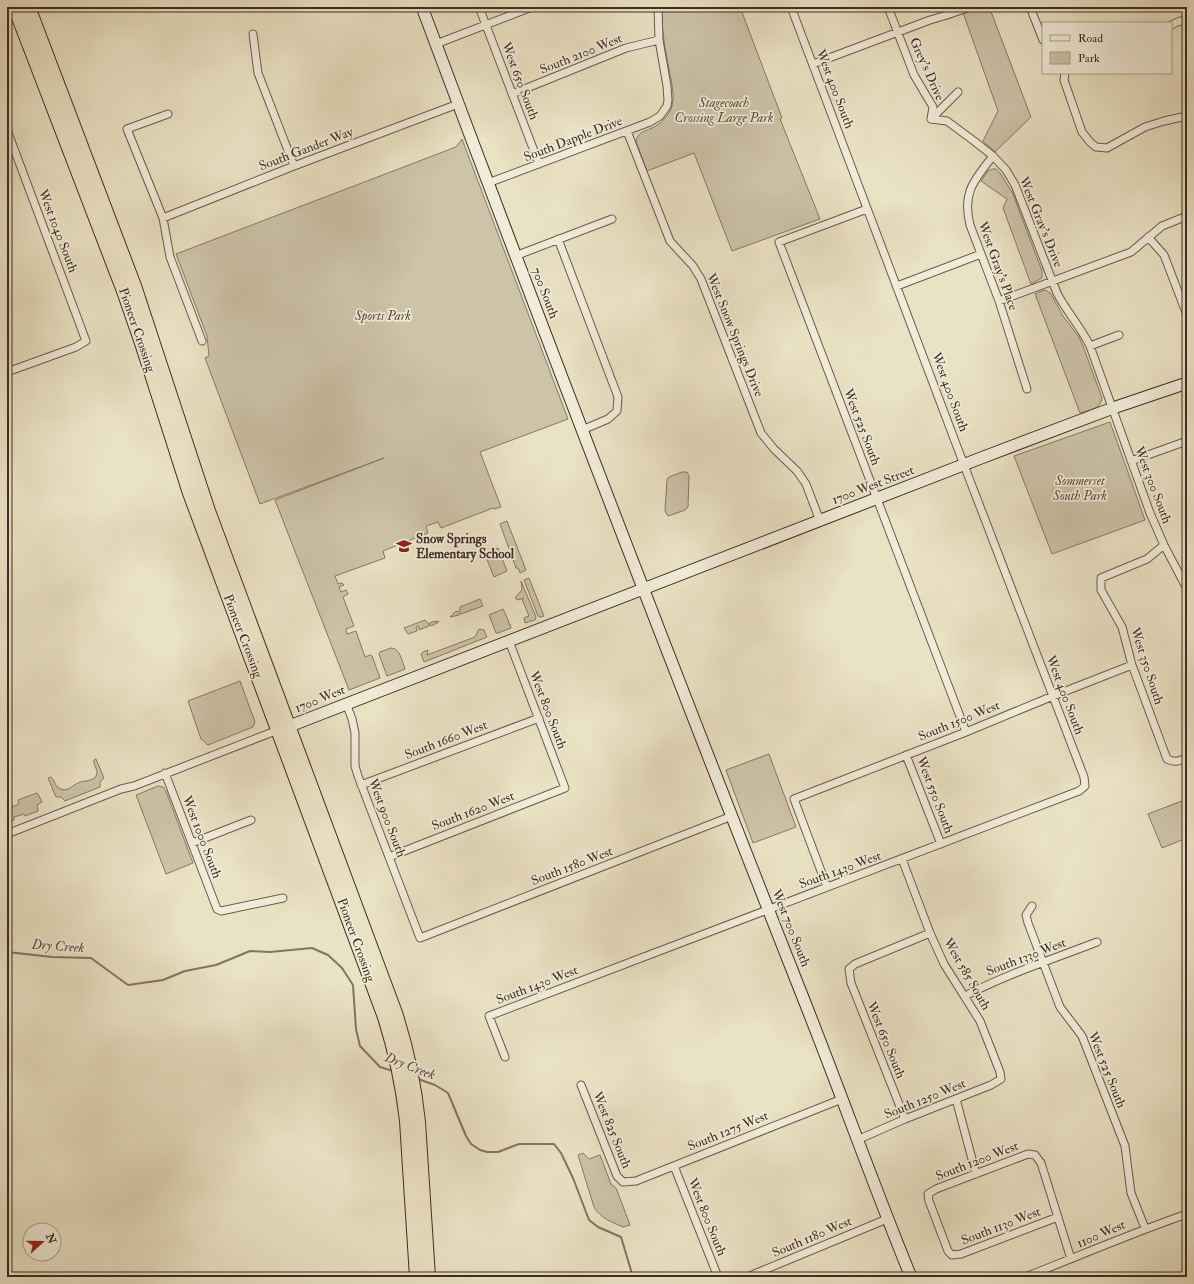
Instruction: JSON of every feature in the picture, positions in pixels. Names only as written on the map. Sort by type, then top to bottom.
[{"type":"highway","name":"Pioneer Crossing","points":[[15,7],[129,305],[190,493],[395,1013],[408,1055],[406,1075],[407,1121],[417,1277]]},
{"type":"highway","name":"Pioneer Crossing","points":[[28,7],[134,286],[200,489],[283,711],[283,728]]},
{"type":"highway","name":"Pioneer Crossing","points":[[406,1075],[418,1122],[428,1277]]},
{"type":"street","name":"700 South","points":[[422,7],[643,589]]},
{"type":"street","name":"West 650 South","points":[[479,7],[539,164]]},
{"type":"street","points":[[436,44],[532,7]]},
{"type":"street","points":[[658,7],[659,40]]},
{"type":"street","name":"West 400 South","points":[[791,7],[1084,778],[1085,786]]},
{"type":"street","name":"Grey's Drive","points":[[888,7],[914,75],[933,107],[931,120]]},
{"type":"street","points":[[812,64],[930,20],[970,7]]},
{"type":"street","points":[[1030,7],[1042,37]]},
{"type":"street","points":[[1172,25],[1180,21],[1187,22]]},
{"type":"street","points":[[253,34],[258,73],[294,166]]},
{"type":"street","name":"South 2100 West","points":[[512,94],[626,48],[659,40]]},
{"type":"street","name":"South Dapple Drive","points":[[488,183],[656,120],[667,106],[668,94],[659,40]]},
{"type":"street","points":[[1066,74],[1064,80],[1082,132],[1096,147],[1107,148],[1144,128],[1164,120],[1187,116]]},
{"type":"street","points":[[931,120],[958,92]]},
{"type":"street","name":"South Gander Way","points":[[163,218],[294,166],[458,104]]},
{"type":"street","points":[[168,114],[127,130],[163,218],[170,257],[202,341]]},
{"type":"street","name":"West Gray's Drive","points":[[931,120],[947,121],[993,156],[1006,170],[1015,184],[1062,304],[1086,337],[1090,346]]},
{"type":"street","name":"West 1040 South","points":[[7,130],[84,332],[86,341],[76,347],[7,372]]},
{"type":"street","name":"West Snow Springs Drive","points":[[627,131],[670,241],[693,266],[701,279],[761,433],[774,449],[797,471],[806,484],[820,521]]},
{"type":"street","name":"West Gray's Place","points":[[993,156],[973,183],[967,201],[967,212],[970,225],[999,301],[1027,389]]},
{"type":"street","name":"West 525 South","points":[[867,208],[779,242],[966,732]]},
{"type":"street","points":[[999,301],[1131,252],[1162,226],[1187,216]]},
{"type":"street","points":[[516,256],[612,219]]},
{"type":"street","points":[[1148,237],[1164,255],[1187,315]]},
{"type":"street","points":[[558,239],[618,397],[617,411],[608,418],[582,430]]},
{"type":"street","points":[[898,286],[981,254]]},
{"type":"street","points":[[1090,346],[1119,335]]},
{"type":"street","name":"West 300 South","points":[[1090,346],[1150,513],[1164,545],[1187,589]]},
{"type":"street","points":[[1113,408],[1187,383]]},
{"type":"street","name":"1700 West Street","points":[[643,589],[1113,408]]},
{"type":"street","points":[[1131,461],[1187,441]]},
{"type":"street","name":"West 350 South","points":[[1164,545],[1147,559],[1101,578],[1101,590],[1122,627],[1132,665],[1167,759],[1172,762],[1177,762],[1187,758]]},
{"type":"street","name":"1700 West","points":[[7,834],[643,589]]},
{"type":"street","name":"West 700 South","points":[[643,589],[911,1277]]},
{"type":"street","name":"West 800 South","points":[[509,641],[565,788]]},
{"type":"street","name":"South 1500 West","points":[[827,887],[794,799],[1132,665]]},
{"type":"street","name":"West 900 South","points":[[346,704],[352,719],[355,733],[355,766],[361,785],[420,938]]},
{"type":"street","name":"South 1660 West","points":[[361,785],[538,718]]},
{"type":"street","name":"West 550 South","points":[[906,755],[941,844]]},
{"type":"street","name":"West 1000 South","points":[[165,773],[217,909],[221,912],[283,898]]},
{"type":"street","name":"South 1430 West","points":[[505,1057],[489,1016],[1079,791],[1085,786]]},
{"type":"street","name":"South 1620 West","points":[[389,857],[565,788]]},
{"type":"street","name":"South 1580 West","points":[[420,938],[732,816]]},
{"type":"street","points":[[192,844],[251,820]]},
{"type":"street","name":"West 585 South","points":[[902,859],[930,933],[944,964],[980,1021],[1000,1072],[1001,1079]]},
{"type":"street","name":"West 525 South","points":[[1032,906],[1026,915],[1042,963],[1060,1007],[1082,1036],[1125,1146],[1130,1193],[1145,1228]]},
{"type":"street","name":"West 650 South","points":[[905,1119],[851,983],[848,969],[855,964],[930,933]]},
{"type":"street","name":"South 1330 West","points":[[964,996],[995,981],[1097,942]]},
{"type":"street","name":"South 1250 West","points":[[857,1140],[905,1119],[991,1085],[1001,1079]]},
{"type":"street","name":"West 825 South","points":[[581,1085],[617,1176],[623,1182]]},
{"type":"street","name":"South 1275 West","points":[[623,1182],[636,1181],[842,1098]]},
{"type":"street","points":[[956,1099],[976,1174]]},
{"type":"street","name":"South 1200 West","points":[[952,1255],[948,1251],[929,1201],[928,1194],[936,1189],[1028,1154],[1035,1155],[1041,1163],[1058,1217]]},
{"type":"street","name":"West 800 South","points":[[674,1166],[718,1277]]},
{"type":"street","name":"1100 West","points":[[1025,1277],[1145,1228],[1187,1214]]},
{"type":"street","points":[[1058,1217],[1072,1259]]},
{"type":"street","name":"South 1130 West","points":[[952,1255],[960,1254],[1058,1217]]},
{"type":"street","name":"South 1180 West","points":[[747,1277],[887,1218]]},
{"type":"green space","name":"Stagecoach Crossing Large Park","points":[[662,7],[740,7],[782,118],[780,119],[820,219],[732,251],[694,153],[647,171],[636,141],[637,138],[641,133],[663,121],[668,115],[673,101],[663,30]]},
{"type":"green space","points":[[961,7],[987,7],[990,9],[1031,117],[995,152],[983,141],[998,111]]},
{"type":"green space","name":"Sports Park","points":[[462,139],[568,419],[480,452],[501,507],[493,508],[441,528],[438,522],[426,526],[428,533],[383,551],[385,558],[335,576],[338,584],[342,583],[344,585],[339,587],[341,592],[346,590],[348,594],[343,597],[354,626],[346,629],[347,634],[356,631],[365,657],[370,655],[372,656],[380,678],[349,690],[275,500],[384,458],[260,504],[205,358],[209,356],[207,336],[176,254],[456,147]]},
{"type":"green space","points":[[996,169],[1000,173],[1013,194],[1042,271],[1042,278],[1031,284],[1003,208],[1007,199],[981,181],[988,171]]},
{"type":"green space","points":[[1044,290],[1051,294],[1063,316],[1079,337],[1102,398],[1097,407],[1080,413],[1035,294]]},
{"type":"green space","name":"Sommerset South Park","points":[[1110,422],[1145,520],[1052,554],[1014,456]]},
{"type":"green space","points":[[682,472],[687,472],[689,476],[688,507],[685,510],[668,516],[665,511],[667,480],[669,477]]},
{"type":"green space","points":[[507,521],[526,570],[520,573],[518,568],[516,568],[500,524]]},
{"type":"green space","points":[[498,548],[507,571],[494,577],[486,557],[487,552]]},
{"type":"green space","points":[[529,578],[544,616],[538,616],[524,580]]},
{"type":"green space","points":[[521,581],[536,617],[535,620],[525,623],[524,618],[529,616],[522,599],[524,598],[518,600],[515,598],[522,590]]},
{"type":"green space","points":[[480,599],[483,606],[450,617],[455,612],[460,611],[460,607]]},
{"type":"green space","points":[[503,609],[509,622],[508,624],[510,624],[511,628],[496,633],[489,615]]},
{"type":"green space","points":[[425,620],[428,624],[432,622],[439,622],[431,626],[429,624],[429,626],[419,630],[419,627],[417,626],[417,631],[408,634],[404,628]]},
{"type":"green space","points":[[479,629],[484,630],[487,637],[424,662],[421,654],[423,652],[428,650],[427,655],[475,637]]},
{"type":"green space","points":[[391,648],[397,650],[399,653],[405,669],[387,676],[379,654],[380,652]]},
{"type":"green space","points":[[240,681],[255,722],[253,727],[208,745],[201,739],[188,701]]},
{"type":"green space","points":[[769,754],[796,827],[753,843],[726,770]]},
{"type":"green space","points":[[96,759],[104,778],[100,782],[100,787],[65,801],[61,797],[56,797],[48,778],[51,777],[59,788],[66,790],[80,782],[92,779],[96,776],[97,773],[94,760]]},
{"type":"green space","points":[[158,786],[163,787],[166,791],[193,863],[166,874],[136,795]]},
{"type":"green space","points":[[37,793],[42,802],[37,805],[38,811],[25,816],[24,814],[14,817],[14,820],[7,823],[7,796],[12,807],[19,804],[18,800]]},
{"type":"green space","points":[[1187,799],[1187,838],[1162,848],[1148,814]]},
{"type":"green space","points":[[583,1153],[589,1159],[600,1155],[611,1184],[616,1188],[630,1225],[623,1227],[603,1217],[594,1207],[578,1155]]},
{"type":"waterway","name":"Dry Creek","points":[[7,952],[52,957],[91,958],[128,985],[163,980],[185,971],[216,965],[250,951],[270,952],[312,948],[328,955],[342,968],[353,985],[356,1029],[360,1046],[380,1067],[393,1071]]},
{"type":"waterway","name":"Dry Creek","points":[[418,1079],[435,1085],[448,1093],[466,1136],[471,1144],[480,1150],[487,1152],[498,1152],[519,1144],[554,1144],[561,1153],[573,1178],[589,1220],[598,1227],[621,1237],[633,1277]]},
{"type":"place","name":"Snow Springs Elementary School","points":[[404,546]]}]
